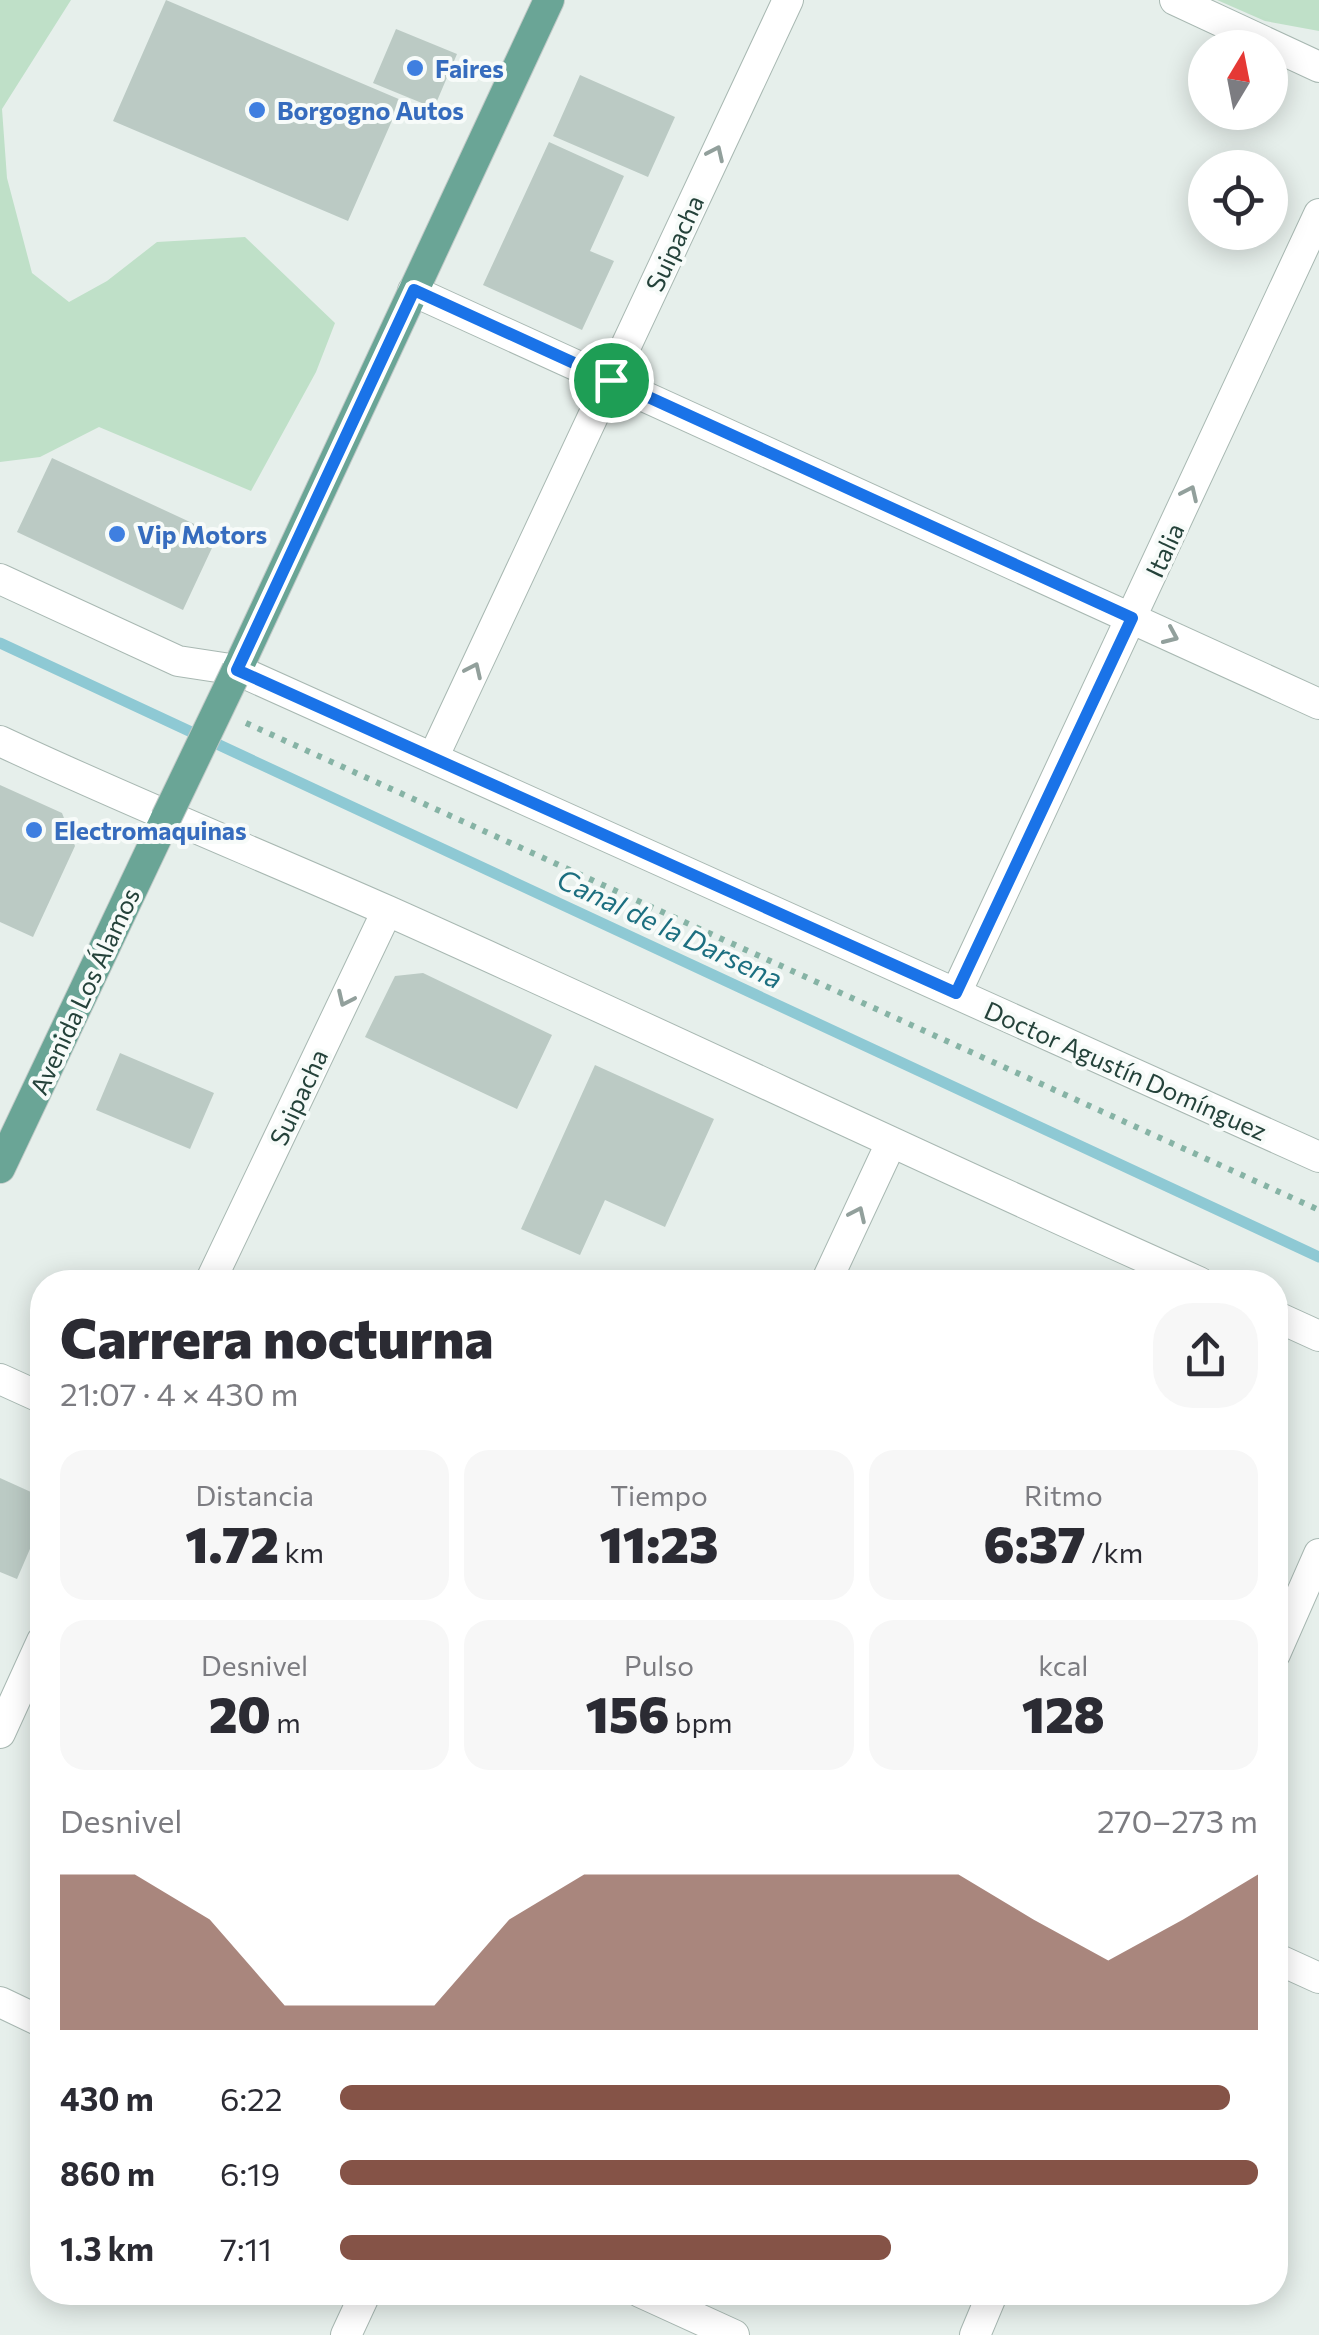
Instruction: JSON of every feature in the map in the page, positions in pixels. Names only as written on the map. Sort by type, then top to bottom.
[{"type":"main road","name":"Avenida Los Álamos","points":[[0,1168],[549,0]]},
{"type":"street","name":"Suipacha","points":[[433,758],[788,0]]},
{"type":"street","points":[[1176,0],[1319,67]]},
{"type":"street","name":"Italia","points":[[956,993],[1319,214]]},
{"type":"street","points":[[414,290],[1319,704]]},
{"type":"street","name":"Doctor Agustín Domínguez","points":[[0,578],[178,661],[237,670],[1319,1157]]},
{"type":"street","points":[[0,741],[166,818],[386,911],[890,1145],[1172,1270]]},
{"type":"street","name":"Suipacha","points":[[216,1270],[386,911]]},
{"type":"street","points":[[832,1270],[890,1145]]},
{"type":"street","points":[[1288,1322],[1319,1336]]},
{"type":"street","points":[[0,1379],[30,1393]]},
{"type":"street","points":[[1288,1624],[1319,1554]]},
{"type":"street","points":[[0,1733],[30,1667]]},
{"type":"street","points":[[1288,1964],[1319,1978]]},
{"type":"street","points":[[0,2002],[30,2016]]},
{"type":"street","points":[[346,2335],[360,2305]]},
{"type":"street","points":[[668,2305],[734,2335]]},
{"type":"street","points":[[975,2335],[988,2305]]},
{"type":"path","points":[[234,718],[1319,1210]]},
{"type":"green space","points":[[0,0],[71,0],[2,109],[7,178],[32,273],[69,302],[107,281],[157,242],[245,237],[335,323],[316,372],[251,491],[99,427],[40,457],[0,462]]},
{"type":"green space","points":[[1217,0],[1319,0],[1319,31],[1265,21]]},
{"type":"building","name":"Borgogno Autos","points":[[166,0],[401,100],[348,221],[113,121]]},
{"type":"building","name":"Faires","points":[[396,29],[457,54],[434,108],[373,83]]},
{"type":"building","points":[[580,75],[675,117],[648,177],[553,136]]},
{"type":"building","points":[[549,142],[624,176],[590,251],[614,261],[582,330],[483,285]]},
{"type":"building","name":"Vip Motors","points":[[52,458],[218,535],[183,610],[17,532]]},
{"type":"building","name":"Electromaquinas","points":[[0,785],[62,813],[75,846],[33,937],[0,922]]},
{"type":"building","points":[[423,973],[552,1035],[517,1109],[365,1037],[395,976]]},
{"type":"building","points":[[120,1053],[214,1093],[190,1149],[96,1110]]},
{"type":"building","points":[[595,1065],[714,1119],[665,1227],[605,1200],[580,1255],[521,1229]]},
{"type":"building","points":[[0,1478],[30,1492],[30,1549],[17,1579],[0,1572]]},
{"type":"waterway","name":"Canal de la Darsena","points":[[0,643],[1319,1257]]},
{"type":"place","name":"Faires","points":[[415,68]]},
{"type":"place","name":"Borgogno Autos","points":[[257,110]]},
{"type":"place","name":"Vip Motors","points":[[117,534]]},
{"type":"place","name":"Electromaquinas","points":[[34,830]]},
{"type":"route","points":[[414,290],[611,380],[1132,618],[956,993],[237,670],[414,290]]}]
